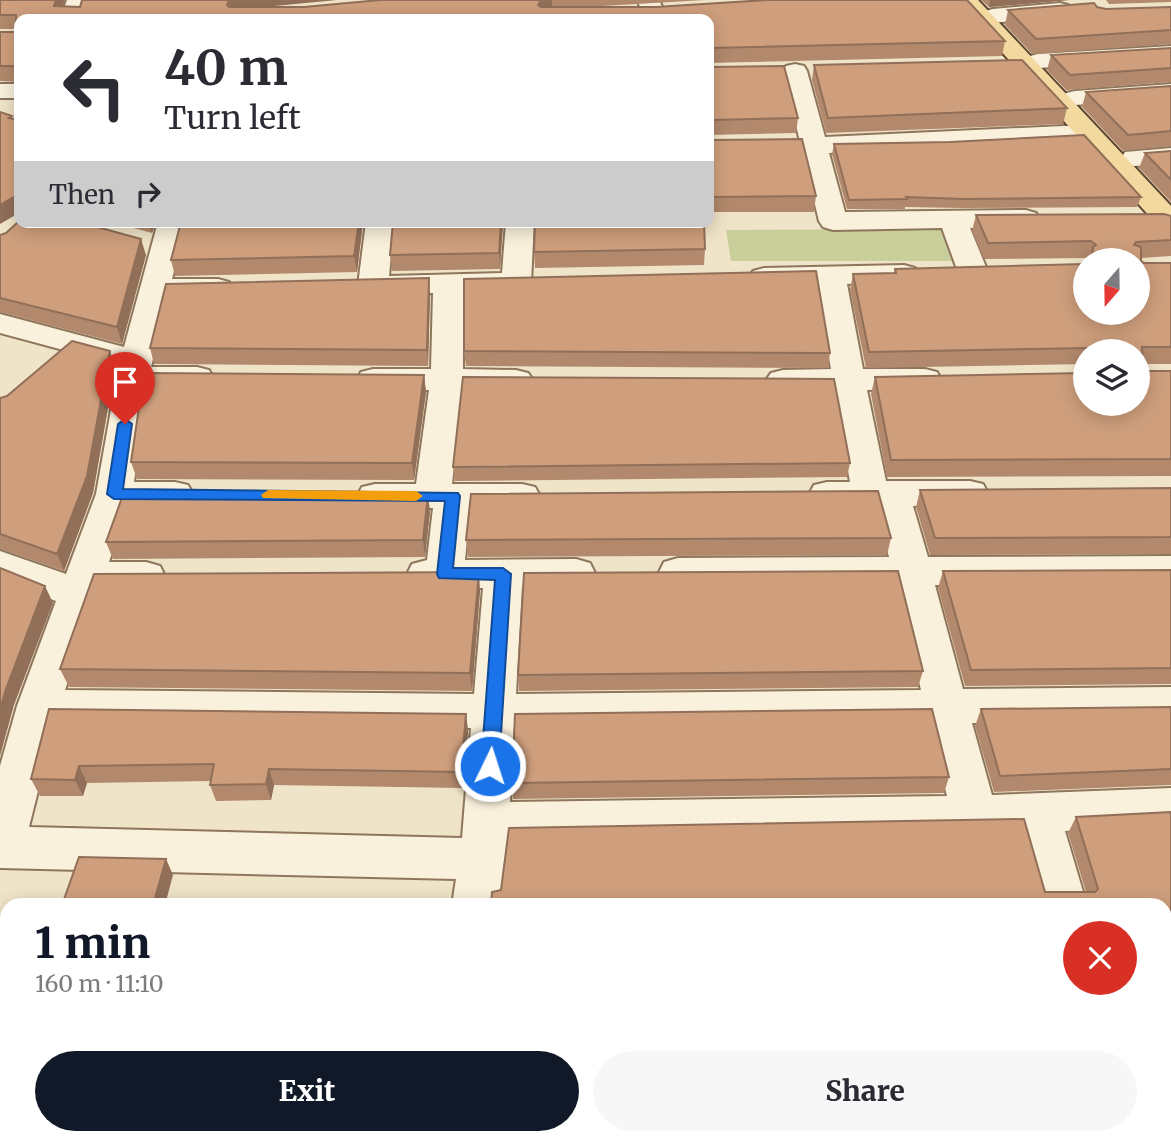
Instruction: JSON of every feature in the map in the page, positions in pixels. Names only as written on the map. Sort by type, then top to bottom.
[{"type":"main road","points":[[966,0],[1032,63],[1075,98],[1134,158],[1169,213]]},
{"type":"main road","points":[[985,8],[1032,63],[1085,133],[1169,213]]},
{"type":"street","points":[[985,8],[1084,8]]},
{"type":"street","points":[[635,14],[681,11]]},
{"type":"street","points":[[999,65],[1171,53]]},
{"type":"street","points":[[822,70],[783,71],[815,146],[834,221],[1046,219]]},
{"type":"street","points":[[1075,98],[1171,92]]},
{"type":"street","points":[[788,146],[1085,133]]},
{"type":"street","points":[[1134,158],[1171,156]]},
{"type":"street","points":[[1126,218],[1169,213]]},
{"type":"street","points":[[735,278],[963,272],[953,220]]},
{"type":"street","points":[[373,285],[379,228]]},
{"type":"street","points":[[340,286],[530,281],[521,228]]},
{"type":"street","points":[[160,237],[157,288],[134,369],[114,494],[38,706],[0,847],[484,841],[1036,811],[1171,807]]},
{"type":"street","points":[[830,276],[849,381],[881,494],[913,570],[945,707],[975,815]]},
{"type":"street","points":[[444,574],[442,496],[448,284]]},
{"type":"street","points":[[157,288],[248,287]]},
{"type":"street","points":[[0,323],[71,343],[134,369],[228,378]]},
{"type":"street","points":[[40,369],[71,343]]},
{"type":"street","points":[[338,379],[544,380]]},
{"type":"street","points":[[752,380],[960,379]]},
{"type":"street","points":[[801,494],[998,493]]},
{"type":"street","points":[[114,494],[211,494]]},
{"type":"street","points":[[349,495],[550,496]]},
{"type":"street","points":[[0,565],[81,585],[182,576]]},
{"type":"street","points":[[389,574],[1171,570]]},
{"type":"street","points":[[477,898],[484,841],[503,574]]},
{"type":"street","points":[[38,706],[494,711],[1171,704]]},
{"type":"street","points":[[1036,811],[1061,898]]},
{"type":"green space","points":[[944,229],[956,261],[731,261],[726,230]]},
{"type":"building","points":[[0,0],[56,0],[54,6],[80,7],[82,0],[229,0],[229,7],[304,7],[380,0],[541,0],[538,5],[541,7],[656,7],[766,0],[967,0],[1005,41],[714,48],[714,14],[0,15]]},
{"type":"building","points":[[1094,3],[1097,7],[1106,9],[1171,7],[1171,30],[1036,39],[1008,10]]},
{"type":"building","points":[[0,32],[14,32],[14,66],[0,66]]},
{"type":"building","points":[[1171,48],[1171,68],[1070,75],[1051,55]]},
{"type":"building","points":[[1022,60],[1067,108],[828,118],[814,65]]},
{"type":"building","points":[[784,66],[798,118],[714,120],[714,67]]},
{"type":"building","points":[[1171,86],[1171,131],[1128,135],[1086,92]]},
{"type":"building","points":[[0,112],[14,119],[14,197],[0,205]]},
{"type":"building","points":[[1084,135],[1141,197],[906,197],[907,199],[849,200],[834,144],[950,142]]},
{"type":"building","points":[[802,139],[816,196],[714,197],[714,140]]},
{"type":"building","points":[[1171,151],[1171,180],[1145,153]]},
{"type":"building","points":[[1164,214],[1171,216],[1171,240],[1136,242],[1134,245],[1141,248],[1093,248],[1096,245],[1091,241],[988,243],[976,215]]},
{"type":"building","points":[[14,226],[14,228],[101,228],[141,239],[117,327],[0,298],[0,235]]},
{"type":"building","points":[[179,228],[358,228],[354,256],[171,260]]},
{"type":"building","points":[[392,228],[501,228],[499,253],[390,255]]},
{"type":"building","points":[[535,228],[704,228],[705,249],[534,252]]},
{"type":"building","points":[[1150,263],[1171,263],[1171,347],[1150,347],[1150,339],[1073,339],[1073,348],[869,352],[853,274],[896,273],[895,269],[1073,264],[1073,326],[1150,326]]},
{"type":"building","points":[[816,271],[830,353],[464,351],[464,279]]},
{"type":"building","points":[[429,278],[427,350],[150,348],[166,284]]},
{"type":"building","points":[[72,341],[110,351],[87,476],[57,554],[0,534],[0,398],[7,396]]},
{"type":"building","points":[[1150,371],[1171,371],[1171,459],[891,460],[875,377],[1073,373],[1073,416],[1150,416]]},
{"type":"building","points":[[144,373],[424,375],[412,463],[131,462]]},
{"type":"building","points":[[463,377],[834,379],[850,463],[453,467]]},
{"type":"building","points":[[1171,488],[1171,537],[935,538],[920,490]]},
{"type":"building","points":[[878,491],[891,538],[466,540],[471,494]]},
{"type":"building","points":[[124,492],[428,494],[423,540],[106,542]]},
{"type":"building","points":[[0,568],[45,586],[0,709]]},
{"type":"building","points":[[1171,570],[1171,668],[971,670],[943,571]]},
{"type":"building","points":[[898,571],[923,671],[518,675],[524,573]]},
{"type":"building","points":[[479,572],[470,673],[60,669],[94,574]]},
{"type":"building","points":[[1171,707],[1171,769],[1000,776],[981,709]]},
{"type":"building","points":[[49,709],[466,714],[461,772],[269,769],[266,784],[210,785],[214,764],[79,766],[75,780],[31,779]]},
{"type":"building","points":[[932,709],[949,777],[512,783],[515,714]]},
{"type":"building","points":[[1171,812],[1171,898],[492,898],[492,892],[501,890],[509,828],[1024,819],[1045,892],[1095,892],[1098,889],[1076,817]]},
{"type":"building","points":[[79,857],[166,859],[155,898],[64,898]]},
{"type":"slow traffic","points":[[268,495],[416,496]]},
{"type":"route","points":[[125,424],[114,494],[453,496],[444,574],[503,574],[490,766]]}]
